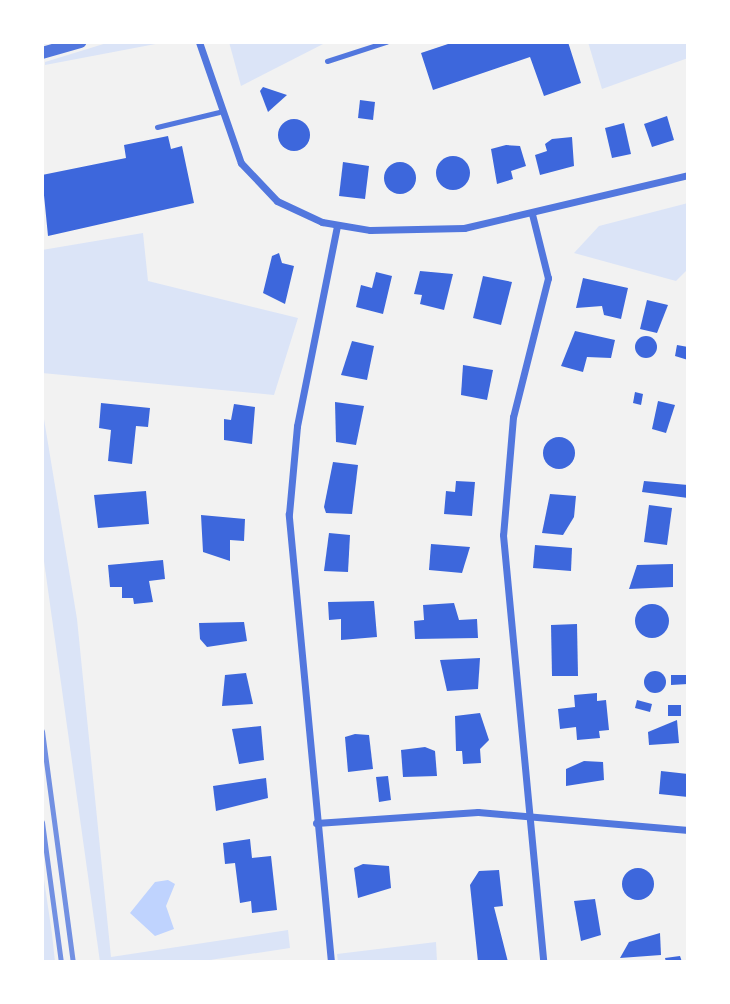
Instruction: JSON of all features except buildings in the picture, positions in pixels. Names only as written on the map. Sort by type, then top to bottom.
[{"type":"street","points":[[42,53],[80,42]]},
{"type":"street","points":[[199,42],[219,112],[234,151],[263,189],[291,210],[337,226],[452,229],[532,214],[688,175]]},
{"type":"street","points":[[42,47],[65,46]]},
{"type":"street","points":[[532,214],[548,278],[513,417],[503,536],[543,962]]},
{"type":"street","points":[[331,962],[289,514],[297,426],[337,226]]},
{"type":"street","points":[[316,823],[528,813],[688,830]]},
{"type":"lane","points":[[327,61],[386,42]]},
{"type":"lane","points":[[157,127],[219,112]]},
{"type":"shaded area","points":[[110,42],[166,42],[45,65],[45,62]]},
{"type":"shaded area","points":[[229,42],[327,42],[241,86]]},
{"type":"shaded area","points":[[588,42],[688,42],[688,58],[602,89]]},
{"type":"shaded area","points":[[688,203],[688,269],[676,281],[574,253],[599,226]]},
{"type":"shaded area","points":[[143,233],[148,281],[298,318],[274,395],[42,373],[42,250]]},
{"type":"shaded area","points":[[42,407],[77,619],[111,957],[288,930],[290,948],[197,962],[100,962],[42,547]]},
{"type":"shaded area","points":[[42,866],[52,934],[55,962],[42,962]]},
{"type":"shaded area","points":[[436,942],[437,962],[338,962],[337,954]]},
{"type":"water","points":[[168,880],[175,884],[166,906],[174,929],[155,936],[130,913],[155,882]]},
{"type":"railway","points":[[42,731],[73,962]]},
{"type":"railway","points":[[42,822],[61,962]]}]
